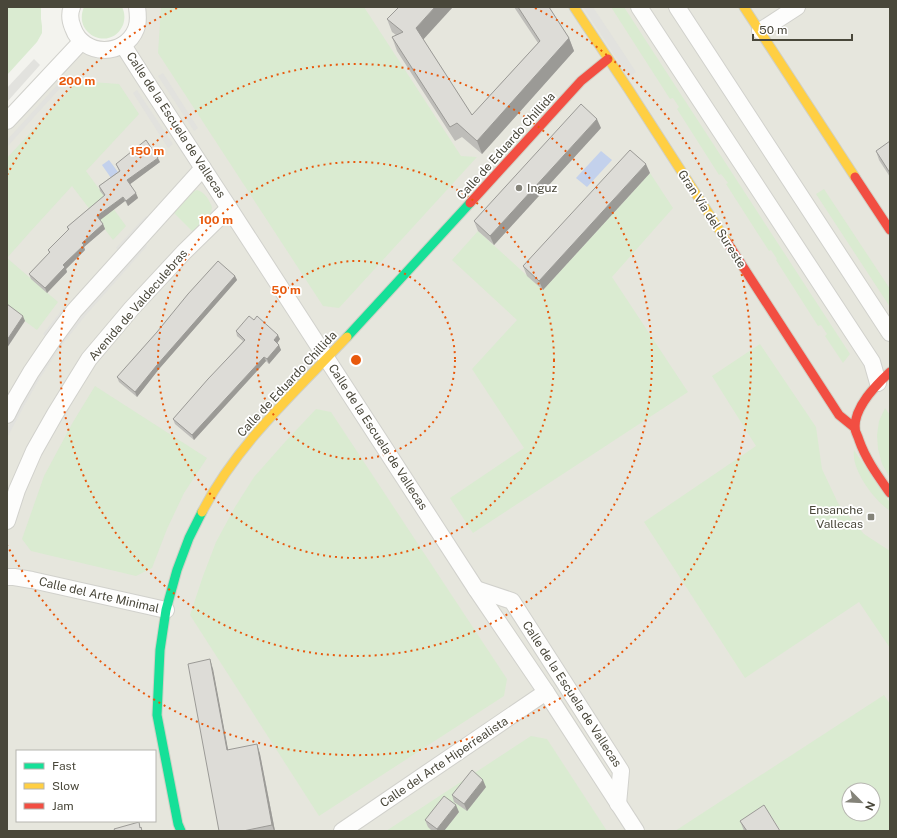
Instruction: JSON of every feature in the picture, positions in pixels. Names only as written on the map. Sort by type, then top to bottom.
[{"type":"street","points":[[72,7],[70,11],[70,22],[74,33],[81,42],[91,48],[102,50],[113,49],[123,45],[131,38],[136,28],[138,7]]},
{"type":"street","name":"Gran Vía del Sureste","points":[[574,7],[827,397],[839,414],[855,428]]},
{"type":"street","points":[[639,7],[872,362],[878,383]]},
{"type":"street","points":[[677,7],[890,333]]},
{"type":"street","points":[[744,7],[890,230]]},
{"type":"street","points":[[760,31],[797,7]]},
{"type":"street","points":[[7,121],[81,42]]},
{"type":"street","name":"Calle de la Escuela de Vallecas","points":[[123,45],[476,589],[546,692],[636,831]]},
{"type":"street","name":"Calle de Eduardo Chillida","points":[[181,831],[178,824],[157,715],[160,650],[166,610],[177,570],[189,538],[205,507],[229,468],[255,434],[327,358],[581,81],[608,58]]},
{"type":"street","points":[[7,415],[31,372],[74,311],[203,168]]},
{"type":"street","name":"Avenida de Valdeculebras","points":[[7,521],[17,490],[34,451],[89,360],[132,308],[184,252],[230,208]]},
{"type":"street","points":[[890,372],[878,383],[864,401],[857,417],[855,428],[862,450],[872,469],[890,493]]},
{"type":"street","name":"Calle del Arte Minimal","points":[[7,569],[32,580]]},
{"type":"street","name":"Calle del Arte Minimal","points":[[7,577],[32,580],[166,610]]},
{"type":"street","name":"Calle de la Escuela de Vallecas","points":[[476,589],[512,601],[621,771],[618,804]]},
{"type":"street","name":"Calle del Arte Hiperrealista","points":[[342,831],[546,692]]},
{"type":"shaded area","points":[[137,7],[890,7],[890,831],[7,831],[7,121],[75,48],[123,45]]},
{"type":"shaded area","points":[[583,7],[593,7],[636,72],[629,77]]},
{"type":"shaded area","points":[[34,59],[40,65],[7,102],[7,88]]},
{"type":"shaded area","points":[[163,73],[198,128],[194,131],[158,76]]},
{"type":"shaded area","points":[[59,83],[62,86],[7,147],[7,140]]},
{"type":"shaded area","points":[[137,90],[173,144],[168,148],[133,93]]},
{"type":"shaded area","points":[[146,216],[150,218],[120,251],[116,248]]},
{"type":"shaded area","points":[[145,243],[147,246],[85,316],[61,346],[40,378],[7,438],[7,429],[37,375],[82,313]]},
{"type":"shaded area","points":[[64,307],[67,310],[47,337],[43,334]]},
{"type":"green space","points":[[7,7],[41,7],[42,33],[37,42],[7,75]]},
{"type":"green space","points":[[84,7],[122,7],[124,12],[123,25],[117,33],[110,38],[102,39],[94,37],[83,25],[82,17]]},
{"type":"green space","points":[[161,7],[364,7],[461,156],[477,157],[339,308],[323,306],[158,53]]},
{"type":"green space","points":[[611,7],[624,7],[850,354],[843,363],[825,336],[827,334],[821,325],[818,326],[776,260],[777,259],[771,250],[769,251],[726,184],[728,183],[721,174],[719,175],[677,109],[679,107],[673,98],[670,99]]},
{"type":"green space","points":[[78,81],[119,84],[139,114],[86,171],[126,226],[113,240],[72,186],[7,258],[7,158]]},
{"type":"green space","points":[[650,173],[673,208],[612,277],[688,392],[473,533],[450,498],[524,448],[472,369],[517,320],[452,260],[478,231],[543,290]]},
{"type":"green space","points":[[824,189],[890,289],[890,307],[816,194]]},
{"type":"green space","points":[[197,190],[204,194],[212,207],[211,213],[193,232],[173,212],[190,193]]},
{"type":"green space","points":[[7,258],[58,302],[37,330],[7,308]]},
{"type":"green space","points":[[760,344],[816,427],[822,469],[838,503],[864,534],[890,551],[890,648],[859,602],[745,678],[644,522],[756,446],[712,376]]},
{"type":"green space","points":[[95,386],[207,458],[184,493],[167,529],[152,568],[136,576],[31,551],[22,539],[44,476],[73,422]]},
{"type":"green space","points":[[885,408],[890,415],[890,478],[882,464],[878,449],[877,435],[879,421]]},
{"type":"green space","points":[[316,409],[331,412],[507,679],[504,696],[319,816],[190,615],[216,542],[235,507],[254,477]]},
{"type":"green space","points":[[854,450],[890,503],[890,511],[877,500],[865,484],[856,466]]},
{"type":"green space","points":[[884,695],[890,704],[890,831],[781,831],[770,814],[743,831],[675,831]]},
{"type":"green space","points":[[531,736],[547,739],[607,831],[386,831]]},
{"type":"water","points":[[601,151],[612,160],[587,187],[576,178]]},
{"type":"water","points":[[109,160],[118,172],[111,178],[102,165]]},
{"type":"building","points":[[399,7],[435,7],[416,28],[472,115],[540,41],[518,7],[549,7],[569,38],[477,141],[457,123],[450,127],[392,37],[403,32],[387,19]]},
{"type":"building","points":[[581,104],[597,119],[490,236],[474,221]]},
{"type":"building","points":[[146,140],[158,158],[127,180],[136,193],[126,201],[123,197],[97,216],[103,224],[82,243],[84,245],[63,265],[65,267],[45,288],[29,274],[50,252],[48,250],[69,229],[67,227],[105,195],[99,186],[120,171],[116,164]]},
{"type":"building","points":[[890,141],[890,173],[876,151]]},
{"type":"building","points":[[630,150],[646,164],[539,281],[523,266]]},
{"type":"building","points":[[218,261],[235,276],[135,392],[117,377]]},
{"type":"building","points":[[7,304],[23,316],[7,340]]},
{"type":"building","points":[[249,316],[254,320],[257,316],[278,335],[274,340],[279,345],[267,359],[264,357],[192,435],[173,419],[245,340],[236,331]]},
{"type":"building","points":[[210,659],[227,750],[257,744],[272,825],[243,831],[219,831],[188,664]]},
{"type":"building","points":[[472,770],[483,780],[464,804],[452,795]]},
{"type":"building","points":[[444,796],[456,805],[437,829],[425,820]]},
{"type":"building","points":[[764,805],[780,831],[747,831],[740,821]]},
{"type":"building","points":[[139,822],[142,831],[115,831],[114,829]]},
{"type":"traffic: fast","points":[[347,337],[470,203]]},
{"type":"traffic: fast","points":[[181,831],[178,824],[157,715],[160,650],[166,610],[177,570],[189,538],[202,512]]},
{"type":"traffic: slow","points":[[574,7],[727,242]]},
{"type":"traffic: slow","points":[[744,7],[855,177]]},
{"type":"traffic: slow","points":[[202,512],[216,487],[250,441],[287,399],[347,337]]},
{"type":"traffic: jam","points":[[470,203],[581,81],[608,59]]},
{"type":"traffic: jam","points":[[855,177],[890,230]]},
{"type":"traffic: jam","points":[[727,242],[839,415],[855,428]]},
{"type":"traffic: jam","points":[[890,372],[878,383],[862,404],[858,412],[855,428],[869,461],[890,493]]},
{"type":"place","name":"Inguz","points":[[519,188]]},
{"type":"place","name":"Ensanche Vallecas","points":[[871,517]]}]
